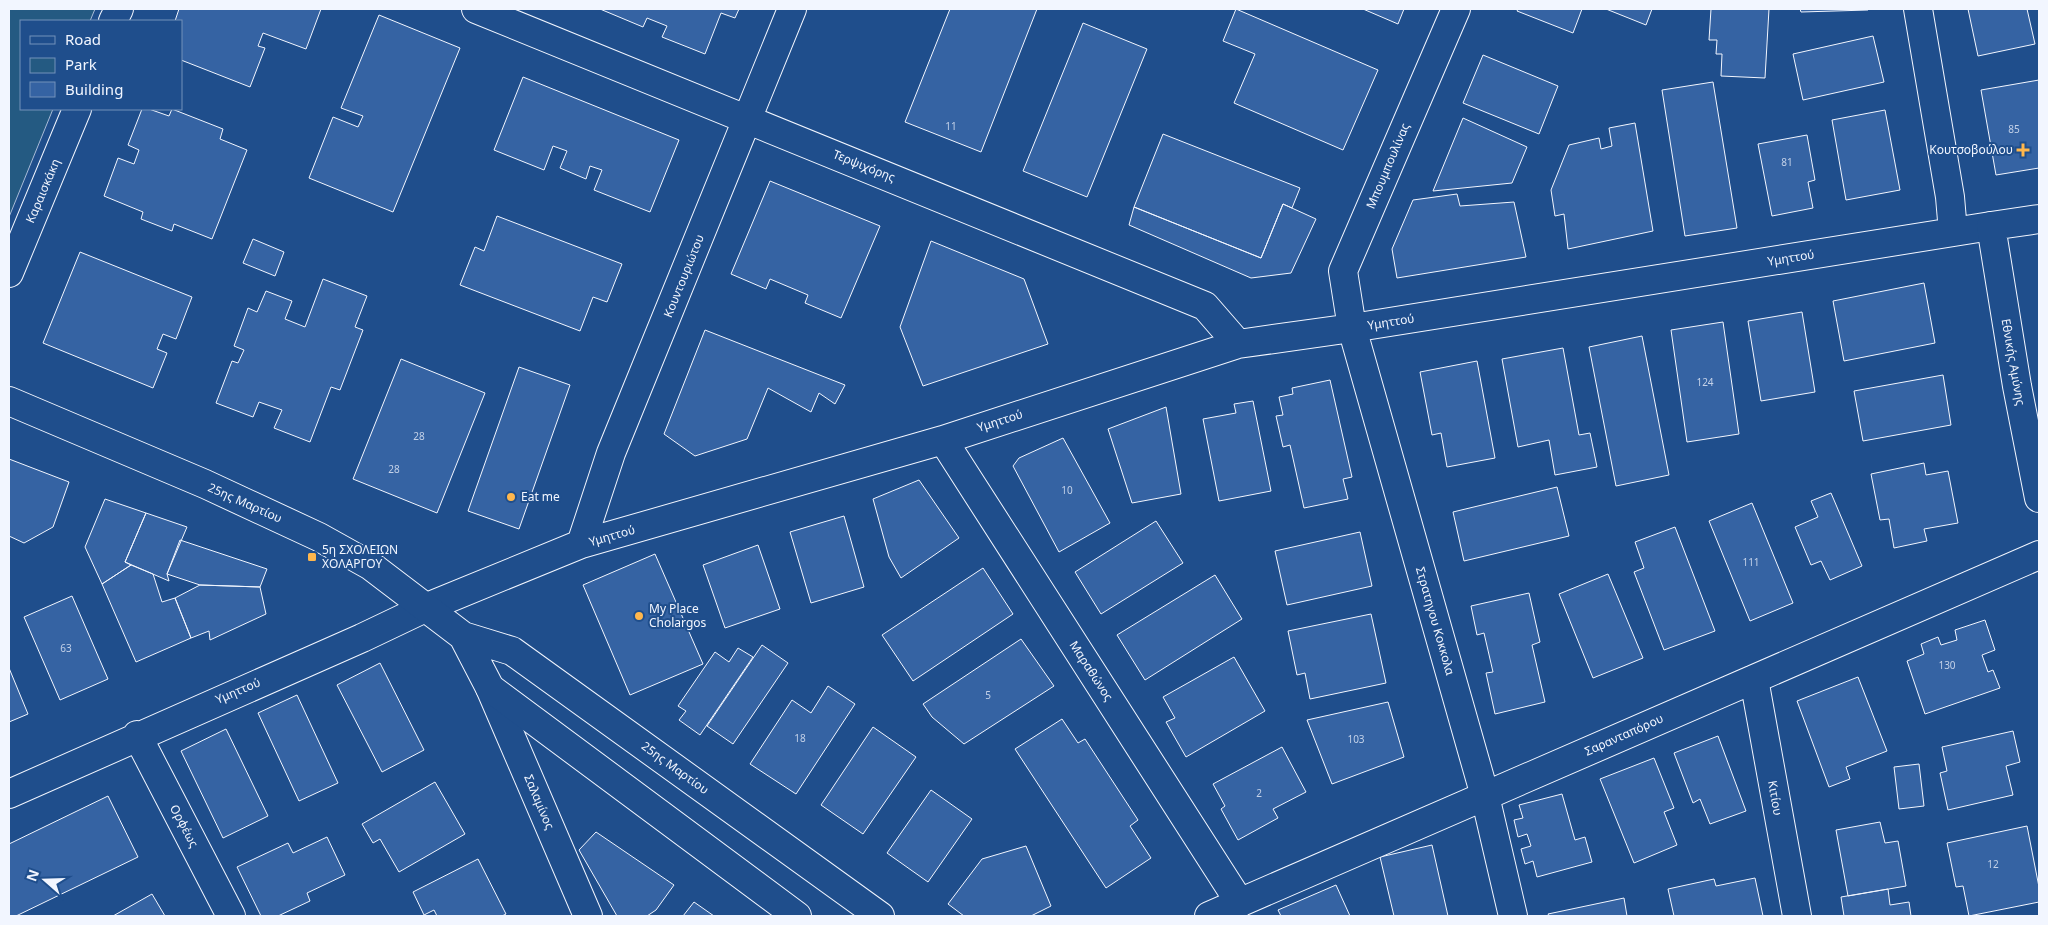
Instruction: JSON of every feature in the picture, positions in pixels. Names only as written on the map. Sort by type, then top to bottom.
[{"type":"street","name":"Τερψιχόρης","points":[[476,9],[748,118],[1205,306],[1238,344]]},
{"type":"street","name":"Κουντουριώτου","points":[[581,544],[611,453],[792,9]]},
{"type":"street","name":"Μπουμπουλίνας","points":[[1352,328],[1343,271],[1456,9]]},
{"type":"street","points":[[1918,9],[1950,197],[1953,232]]},
{"type":"street","name":"Καραισκάκη","points":[[9,273],[77,110]]},
{"type":"street","name":"Υμηττού","points":[[9,794],[362,638],[425,608],[581,544],[943,440],[1238,344],[1352,328],[2039,219]]},
{"type":"street","name":"Εθνικής Αμύνης","points":[[1990,226],[2017,386],[2039,498]]},
{"type":"street","name":"Στρατηγου Κοκκολα","points":[[1352,328],[1485,796],[1513,916]]},
{"type":"street","name":"25ης Μαρτίου","points":[[9,401],[196,480],[320,537],[371,566],[463,636],[512,650],[880,916]]},
{"type":"street","name":"Μαραθώνος","points":[[943,440],[1240,903]]},
{"type":"street","name":"Σαρανταπόρου","points":[[1209,916],[2039,555]]},
{"type":"street","name":"25ης Μαρτίου","points":[[463,636],[490,688],[797,916]]},
{"type":"street","name":"Κιτίου","points":[[1754,679],[1797,916]]},
{"type":"street","name":"Σαλαμίνος","points":[[490,688],[588,916]]},
{"type":"street","name":"Ορφέως","points":[[137,736],[231,916]]},
{"type":"green space","points":[[9,9],[95,9],[90,20],[20,20],[20,110],[53,110],[9,217]]},
{"type":"building","points":[[179,9],[321,9],[306,49],[263,33],[258,46],[265,48],[250,87],[182,60],[182,20],[175,20]]},
{"type":"building","points":[[600,9],[739,9],[735,18],[721,13],[705,54],[662,37],[667,26],[647,18],[643,27]]},
{"type":"building","points":[[950,9],[1037,9],[981,152],[905,122]]},
{"type":"building","points":[[1236,9],[1378,70],[1343,150],[1234,103],[1255,54],[1223,41]]},
{"type":"building","points":[[1363,9],[1404,9],[1398,24]]},
{"type":"building","points":[[1518,9],[1582,9],[1573,33],[1517,11]]},
{"type":"building","points":[[1606,9],[1652,9],[1646,25]]},
{"type":"building","points":[[1711,9],[1769,9],[1765,78],[1721,76],[1722,54],[1716,54],[1717,40],[1709,40]]},
{"type":"building","points":[[1800,9],[1867,9],[1868,10],[1801,12]]},
{"type":"building","points":[[1968,9],[2027,9],[2035,44],[1978,56]]},
{"type":"building","points":[[379,15],[460,48],[393,212],[309,178],[333,117],[358,127],[363,116],[341,108]]},
{"type":"building","points":[[1083,23],[1147,49],[1087,197],[1023,171]]},
{"type":"building","points":[[1873,36],[1884,82],[1803,100],[1793,54]]},
{"type":"building","points":[[1483,55],[1558,86],[1539,134],[1463,103]]},
{"type":"building","points":[[523,77],[679,140],[650,212],[594,190],[602,170],[590,166],[586,179],[560,168],[567,151],[553,146],[544,170],[494,150]]},
{"type":"building","points":[[2039,80],[2039,168],[1996,175],[1981,90]]},
{"type":"building","points":[[1713,82],[1737,228],[1685,236],[1662,90]]},
{"type":"building","points":[[142,110],[152,110],[169,116],[172,110],[175,110],[223,129],[220,139],[247,150],[212,239],[174,224],[172,231],[141,219],[143,212],[104,196],[118,158],[134,164],[139,150],[128,145]]},
{"type":"building","points":[[1885,110],[1900,190],[1846,200],[1832,120]]},
{"type":"building","points":[[1463,118],[1527,147],[1512,183],[1433,191]]},
{"type":"building","points":[[1635,123],[1653,231],[1568,249],[1564,214],[1555,216],[1551,190],[1569,145],[1599,138],[1601,149],[1612,146],[1609,128]]},
{"type":"building","points":[[1163,134],[1300,188],[1292,208],[1283,204],[1261,258],[1134,207]]},
{"type":"building","points":[[1807,135],[1815,180],[1808,182],[1813,208],[1772,216],[1758,144]]},
{"type":"building","points":[[770,181],[880,226],[841,318],[805,303],[808,295],[770,279],[766,289],[731,274]]},
{"type":"building","points":[[1457,194],[1460,206],[1514,202],[1526,257],[1397,278],[1392,249],[1413,200]]},
{"type":"building","points":[[1283,204],[1316,219],[1291,273],[1251,278],[1129,225],[1134,207],[1261,258]]},
{"type":"building","points":[[497,216],[622,264],[607,302],[593,297],[580,331],[460,285],[475,247],[484,251]]},
{"type":"building","points":[[253,239],[284,252],[275,276],[243,263]]},
{"type":"building","points":[[931,241],[1024,279],[1048,344],[923,386],[900,327]]},
{"type":"building","points":[[80,252],[192,297],[176,339],[163,334],[157,349],[167,353],[153,388],[43,343]]},
{"type":"building","points":[[323,279],[367,296],[355,327],[363,330],[340,390],[331,387],[310,442],[274,428],[282,410],[259,402],[253,417],[216,403],[232,361],[238,363],[244,350],[234,346],[248,308],[257,312],[266,291],[292,301],[285,319],[305,327]]},
{"type":"building","points":[[1924,283],[1935,343],[1844,361],[1833,301]]},
{"type":"building","points":[[1802,312],[1815,392],[1761,401],[1748,321]]},
{"type":"building","points":[[1723,322],[1739,434],[1687,442],[1671,330]]},
{"type":"building","points":[[705,330],[845,385],[835,404],[819,393],[811,412],[768,388],[747,439],[695,456],[664,434]]},
{"type":"building","points":[[1642,336],[1669,475],[1616,486],[1589,347]]},
{"type":"building","points":[[1563,348],[1579,435],[1590,433],[1597,467],[1555,475],[1549,440],[1518,447],[1502,359]]},
{"type":"building","points":[[401,359],[485,393],[437,513],[353,479]]},
{"type":"building","points":[[1477,361],[1495,458],[1447,467],[1441,433],[1432,435],[1420,372]]},
{"type":"building","points":[[519,367],[570,385],[519,529],[468,511]]},
{"type":"building","points":[[1943,375],[1951,425],[1863,441],[1854,391]]},
{"type":"building","points":[[1330,380],[1352,477],[1343,479],[1348,499],[1304,508],[1290,445],[1283,447],[1276,416],[1283,415],[1279,397],[1293,394],[1292,388]]},
{"type":"building","points":[[1253,401],[1271,491],[1219,501],[1203,419],[1236,413],[1234,404]]},
{"type":"building","points":[[1166,407],[1181,494],[1132,503],[1108,429]]},
{"type":"building","points":[[1063,438],[1110,523],[1059,552],[1013,466],[1019,458]]},
{"type":"building","points":[[9,459],[69,482],[53,527],[24,543],[9,536]]},
{"type":"building","points":[[1924,463],[1926,475],[1948,471],[1958,523],[1924,529],[1927,541],[1894,548],[1889,519],[1880,520],[1871,474]]},
{"type":"building","points":[[919,480],[959,538],[901,578],[889,557],[873,499]]},
{"type":"building","points":[[1557,487],[1569,536],[1464,561],[1453,512]]},
{"type":"building","points":[[1831,493],[1862,566],[1830,580],[1821,561],[1811,565],[1795,527],[1818,517],[1811,501]]},
{"type":"building","points":[[105,499],[146,513],[125,562],[131,565],[102,584],[85,547]]},
{"type":"building","points":[[1752,503],[1793,603],[1750,621],[1709,521]]},
{"type":"building","points":[[146,513],[187,527],[167,574],[169,581],[125,562]]},
{"type":"building","points":[[844,516],[864,587],[811,603],[790,532]]},
{"type":"building","points":[[1156,521],[1183,563],[1101,614],[1075,572]]},
{"type":"building","points":[[1675,527],[1715,631],[1664,650],[1634,572],[1644,568],[1635,542]]},
{"type":"building","points":[[1360,532],[1372,586],[1287,605],[1275,551]]},
{"type":"building","points":[[180,540],[267,569],[260,587],[200,585],[167,574]]},
{"type":"building","points":[[758,545],[780,609],[725,628],[703,565]]},
{"type":"building","points":[[655,554],[703,664],[630,695],[583,585]]},
{"type":"building","points":[[131,565],[153,574],[162,602],[175,598],[191,638],[136,662],[102,584]]},
{"type":"building","points":[[983,568],[1013,614],[913,681],[882,635]]},
{"type":"building","points":[[1608,574],[1643,658],[1593,678],[1559,594]]},
{"type":"building","points":[[1215,575],[1242,619],[1145,680],[1117,635]]},
{"type":"building","points":[[200,585],[260,587],[266,614],[210,640],[209,631],[191,638],[175,598]]},
{"type":"building","points":[[1529,593],[1540,642],[1532,645],[1545,702],[1495,714],[1486,673],[1493,672],[1484,633],[1477,635],[1471,606]]},
{"type":"building","points":[[72,596],[108,679],[60,700],[24,617]]},
{"type":"building","points":[[1371,614],[1386,683],[1310,699],[1305,673],[1297,675],[1288,631]]},
{"type":"building","points":[[1985,620],[1995,650],[1982,655],[1988,672],[1993,670],[2000,688],[1925,714],[1907,661],[1924,654],[1921,644],[1938,637],[1941,645],[1957,640],[1955,630]]},
{"type":"building","points":[[1021,639],[1054,686],[964,744],[932,717],[923,704]]},
{"type":"building","points":[[762,645],[788,663],[733,744],[707,726]]},
{"type":"building","points":[[738,648],[753,657],[700,735],[679,720],[686,711],[678,706],[715,652],[729,662]]},
{"type":"building","points":[[1234,657],[1265,711],[1186,757],[1166,722],[1175,718],[1163,697]]},
{"type":"building","points":[[380,663],[424,750],[382,772],[337,685]]},
{"type":"building","points":[[9,668],[28,714],[9,722]]},
{"type":"building","points":[[1858,677],[1887,751],[1846,767],[1850,779],[1829,787],[1797,701]]},
{"type":"building","points":[[828,686],[855,704],[796,794],[750,764],[792,700],[811,713]]},
{"type":"building","points":[[297,695],[338,783],[299,801],[258,713]]},
{"type":"building","points":[[1388,702],[1404,757],[1332,784],[1307,720]]},
{"type":"building","points":[[1062,719],[1078,743],[1085,739],[1138,820],[1130,826],[1151,858],[1106,888],[1015,749]]},
{"type":"building","points":[[873,727],[916,757],[863,834],[821,805]]},
{"type":"building","points":[[226,729],[268,816],[223,838],[181,751]]},
{"type":"building","points":[[2013,731],[2020,762],[2006,766],[2013,795],[1948,810],[1940,773],[1947,771],[1942,747]]},
{"type":"building","points":[[1718,736],[1746,811],[1710,824],[1700,799],[1693,803],[1674,753]]},
{"type":"building","points":[[1282,747],[1306,792],[1273,809],[1278,818],[1238,840],[1221,809],[1225,806],[1213,784]]},
{"type":"building","points":[[1654,758],[1674,808],[1664,812],[1677,845],[1634,863],[1600,779]]},
{"type":"building","points":[[1919,764],[1924,806],[1899,809],[1894,767]]},
{"type":"building","points":[[435,782],[465,834],[399,872],[380,839],[373,843],[362,824]]},
{"type":"building","points":[[931,790],[972,819],[928,882],[887,853]]},
{"type":"building","points":[[1562,794],[1575,840],[1585,837],[1592,862],[1537,877],[1533,861],[1525,864],[1521,849],[1531,846],[1527,834],[1518,837],[1514,820],[1523,818],[1519,805]]},
{"type":"building","points":[[108,796],[138,857],[16,916],[9,916],[9,844]]},
{"type":"building","points":[[1880,822],[1885,843],[1898,841],[1906,886],[1848,896],[1836,830]]},
{"type":"building","points":[[2027,826],[2039,887],[2039,902],[1969,916],[1963,886],[1956,887],[1947,843]]},
{"type":"building","points":[[596,832],[674,885],[656,910],[647,916],[617,916],[579,850]]},
{"type":"building","points":[[327,837],[345,875],[307,893],[310,901],[278,916],[261,916],[237,867],[288,843],[293,853]]},
{"type":"building","points":[[1432,845],[1448,916],[1394,916],[1380,857]]},
{"type":"building","points":[[1026,846],[1051,906],[1031,916],[964,916],[948,904],[982,859]]},
{"type":"building","points":[[478,859],[506,914],[502,916],[437,916],[434,910],[424,915],[413,892]]},
{"type":"building","points":[[1755,878],[1763,916],[1674,916],[1668,889],[1714,879],[1716,886]]},
{"type":"building","points":[[1336,885],[1350,916],[1281,916],[1278,910]]},
{"type":"building","points":[[1888,889],[1890,905],[1909,902],[1911,916],[1844,916],[1841,897]]},
{"type":"building","points":[[152,894],[165,916],[113,916]]},
{"type":"building","points":[[1624,898],[1627,916],[1549,916],[1548,914]]},
{"type":"building","points":[[694,902],[714,916],[683,916]]},
{"type":"place","name":"Κουτσοβούλου","points":[[2023,150]]},
{"type":"place","name":"Eat me","points":[[511,497]]},
{"type":"place","name":"5η ΣΧΟΛΕΙΩΝ ΧΟΛΑΡΓΟΥ","points":[[312,557]]},
{"type":"place","name":"My Place Cholargos","points":[[639,616]]}]
